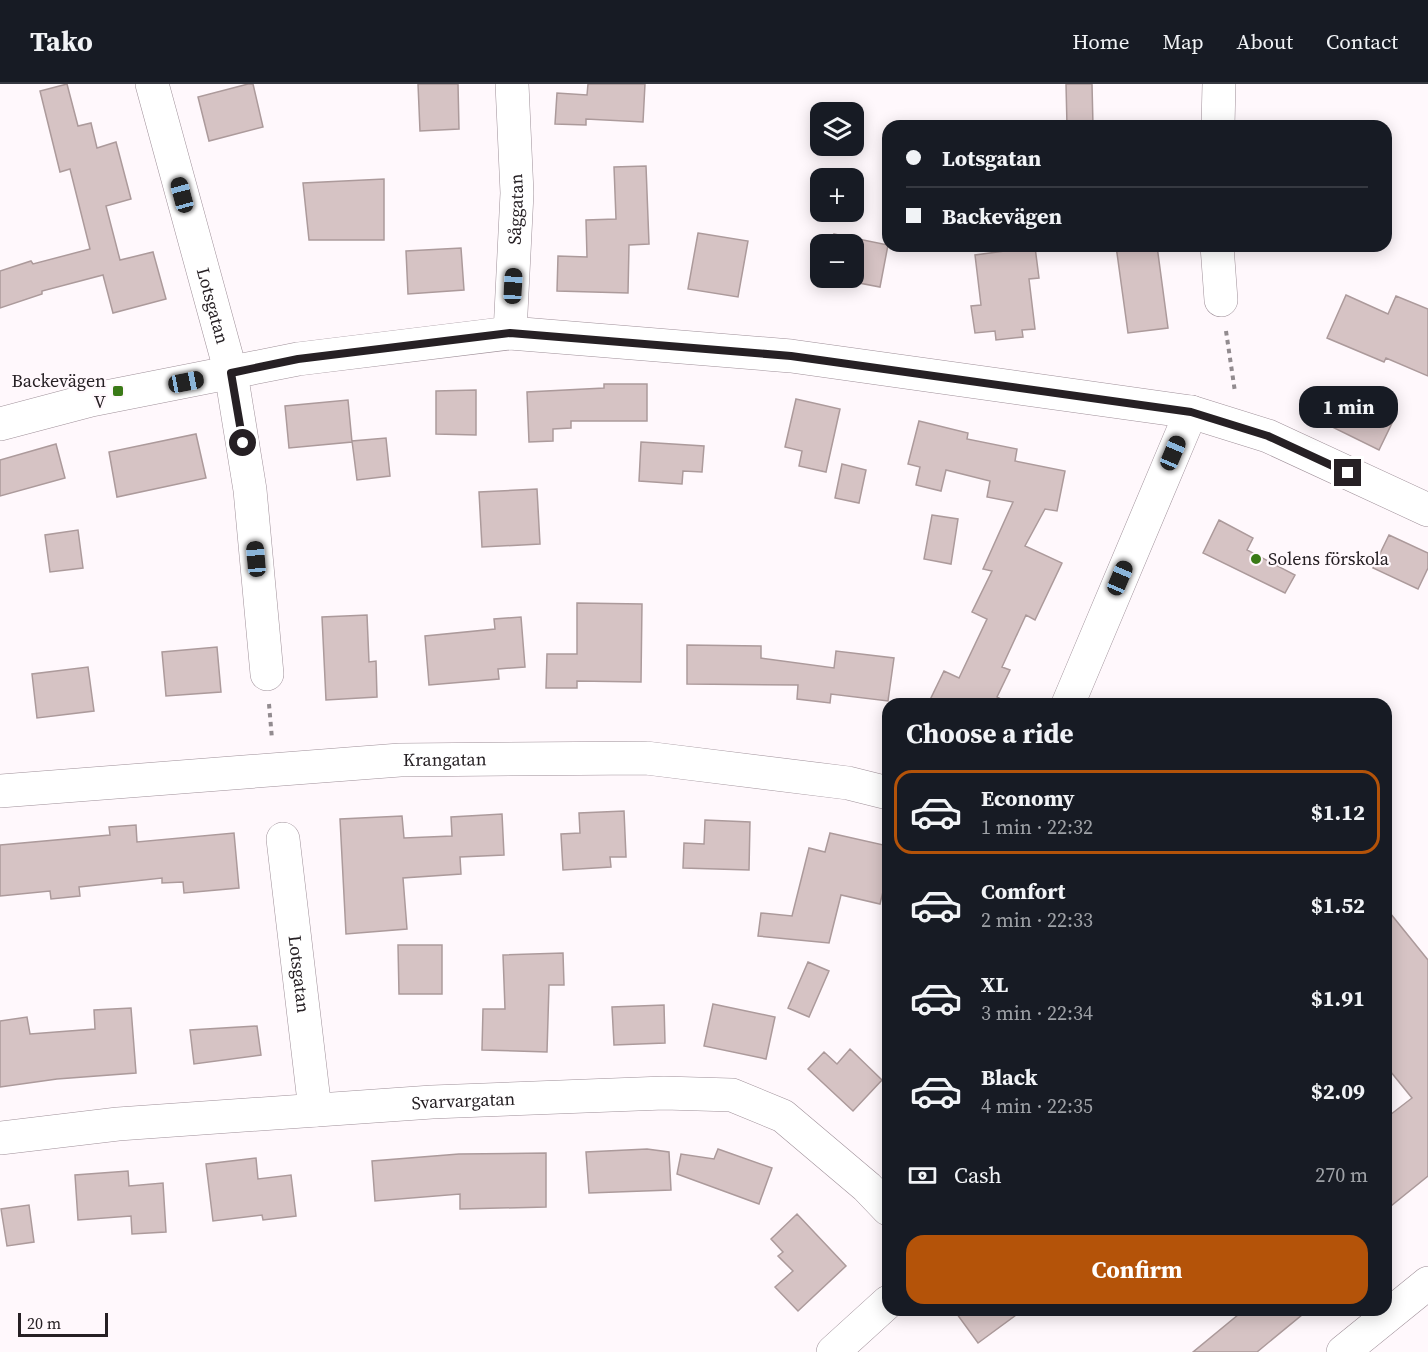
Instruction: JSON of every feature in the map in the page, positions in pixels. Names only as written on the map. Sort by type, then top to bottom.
[{"type":"street","name":"Lotsgatan","points":[[152,84],[231,373],[250,490],[267,674]]},
{"type":"street","name":"Såggatan","points":[[510,333],[517,193],[512,84]]},
{"type":"street","points":[[1218,120],[1219,84]]},
{"type":"street","points":[[1217,252],[1221,300]]},
{"type":"street","points":[[0,424],[92,400],[298,359],[510,333],[791,356],[1191,412],[1268,436],[1428,510]]},
{"type":"street","points":[[1071,698],[1191,412]]},
{"type":"street","name":"Krangatan","points":[[0,791],[399,760],[646,758],[848,783],[882,792]]},
{"type":"street","name":"Lotsgatan","points":[[283,839],[315,1110]]},
{"type":"street","name":"Svarvargatan","points":[[0,1138],[118,1124],[315,1110],[525,1098],[664,1093],[732,1095],[783,1116],[867,1187],[882,1203]]},
{"type":"street","points":[[1392,1307],[1428,1283]]},
{"type":"street","points":[[832,1352],[882,1307]]},
{"type":"street","points":[[1343,1352],[1381,1316]]},
{"type":"building","points":[[67,84],[78,126],[91,123],[97,148],[116,142],[131,199],[106,206],[120,260],[153,252],[166,299],[113,313],[103,275],[42,291],[42,294],[0,308],[0,271],[31,261],[33,264],[90,249],[70,169],[60,172],[40,91]]},
{"type":"building","points":[[253,84],[263,127],[209,141],[198,97]]},
{"type":"building","points":[[418,84],[458,84],[459,129],[420,131]]},
{"type":"building","points":[[588,84],[645,84],[643,122],[586,119],[586,125],[555,124],[557,93],[587,95]]},
{"type":"building","points":[[1066,84],[1092,84],[1093,120],[1067,120]]},
{"type":"building","points":[[646,166],[649,244],[629,245],[628,293],[557,291],[558,256],[587,257],[586,220],[616,219],[614,167]]},
{"type":"building","points":[[384,179],[384,240],[309,240],[303,183]]},
{"type":"building","points":[[698,233],[748,241],[738,297],[688,289]]},
{"type":"building","points":[[864,240],[882,244],[882,252],[887,252],[880,287],[864,284]]},
{"type":"building","points":[[461,248],[464,290],[408,294],[406,251]]},
{"type":"building","points":[[998,252],[1036,252],[1039,278],[1029,279],[1035,329],[1022,330],[1023,337],[996,340],[995,331],[975,333],[971,306],[981,305],[975,255]]},
{"type":"building","points":[[1117,252],[1158,252],[1168,328],[1128,333]]},
{"type":"building","points":[[1346,295],[1388,314],[1396,296],[1428,309],[1428,376],[1386,358],[1384,362],[1327,338]]},
{"type":"building","points":[[604,384],[647,384],[647,421],[571,421],[571,428],[553,429],[553,441],[529,442],[527,392],[604,388]]},
{"type":"building","points":[[476,390],[476,435],[436,434],[436,391]]},
{"type":"building","points":[[1338,394],[1393,421],[1379,450],[1324,423]]},
{"type":"building","points":[[796,399],[840,409],[826,472],[799,466],[802,451],[785,447]]},
{"type":"building","points":[[348,400],[352,442],[289,448],[285,406]]},
{"type":"building","points":[[919,421],[968,433],[967,439],[1017,449],[1015,461],[1065,471],[1057,511],[1045,509],[1025,546],[1062,563],[1035,620],[1026,615],[1002,667],[1010,670],[997,697],[999,698],[931,698],[944,671],[959,678],[987,619],[972,612],[992,571],[983,569],[1013,502],[987,497],[990,481],[946,470],[941,491],[916,485],[920,467],[908,464]]},
{"type":"building","points":[[196,434],[206,478],[117,497],[109,452]]},
{"type":"building","points":[[386,438],[390,476],[357,480],[352,441]]},
{"type":"building","points":[[641,442],[704,446],[702,472],[683,471],[682,484],[639,481]]},
{"type":"building","points":[[56,444],[65,478],[0,496],[0,460]]},
{"type":"building","points":[[842,464],[866,470],[859,503],[835,498]]},
{"type":"building","points":[[537,489],[540,544],[482,547],[479,492]]},
{"type":"building","points":[[932,515],[958,519],[951,564],[924,559]]},
{"type":"building","name":"Solens förskola","points":[[1219,520],[1253,538],[1247,550],[1295,575],[1285,593],[1203,553]]},
{"type":"building","points":[[78,530],[83,568],[50,572],[45,535]]},
{"type":"building","points":[[1389,535],[1428,553],[1428,568],[1418,589],[1373,568]]},
{"type":"building","points":[[577,603],[642,604],[641,682],[577,681],[577,688],[546,688],[547,654],[577,654]]},
{"type":"building","points":[[367,615],[369,662],[376,661],[377,697],[326,700],[322,617]]},
{"type":"building","points":[[521,617],[525,667],[498,669],[499,679],[429,685],[425,636],[495,629],[494,619]]},
{"type":"building","points":[[687,645],[761,646],[761,658],[834,668],[836,651],[894,658],[888,698],[882,698],[882,700],[831,694],[830,703],[797,699],[798,685],[687,684]]},
{"type":"building","points":[[217,647],[221,692],[166,696],[162,652]]},
{"type":"building","points":[[88,667],[94,711],[37,718],[32,674]]},
{"type":"building","points":[[624,811],[626,857],[610,857],[611,867],[563,870],[561,834],[580,833],[579,813]]},
{"type":"building","points":[[502,814],[504,855],[460,857],[461,874],[403,878],[407,929],[346,934],[340,819],[402,816],[404,838],[452,836],[451,817]]},
{"type":"building","points":[[705,820],[750,822],[749,870],[683,868],[684,843],[704,844]]},
{"type":"building","points":[[136,825],[137,842],[234,833],[239,888],[184,893],[183,882],[162,883],[162,878],[79,887],[80,896],[51,899],[50,891],[0,896],[0,845],[110,835],[109,827]]},
{"type":"building","points":[[830,833],[882,845],[880,904],[841,895],[829,943],[758,936],[761,913],[792,916],[809,848],[825,852]]},
{"type":"building","points":[[1392,915],[1428,960],[1428,1176],[1392,1205],[1392,1113],[1412,1098],[1392,1073]]},
{"type":"building","points":[[398,945],[442,945],[442,994],[399,994]]},
{"type":"building","points":[[563,953],[564,985],[549,985],[547,1052],[482,1050],[483,1009],[505,1009],[503,955]]},
{"type":"building","points":[[808,962],[829,971],[809,1017],[788,1008]]},
{"type":"building","points":[[713,1004],[775,1017],[766,1059],[704,1046]]},
{"type":"building","points":[[664,1005],[665,1043],[614,1045],[612,1007]]},
{"type":"building","points":[[131,1008],[136,1073],[57,1079],[0,1087],[0,1021],[27,1017],[30,1034],[95,1029],[94,1010]]},
{"type":"building","points":[[257,1026],[261,1055],[194,1064],[190,1030]]},
{"type":"building","points":[[850,1049],[882,1080],[853,1111],[808,1069],[824,1052],[837,1064]]},
{"type":"building","points":[[647,1149],[669,1152],[671,1190],[589,1193],[586,1152]]},
{"type":"building","points":[[718,1149],[772,1168],[759,1204],[677,1174],[681,1154],[714,1159]]},
{"type":"building","points":[[546,1153],[546,1207],[460,1209],[460,1194],[375,1201],[372,1161],[459,1154]]},
{"type":"building","points":[[256,1158],[258,1179],[291,1175],[296,1216],[263,1220],[262,1215],[213,1221],[206,1164]]},
{"type":"building","points":[[128,1171],[129,1186],[163,1183],[166,1232],[132,1234],[131,1216],[78,1220],[75,1175]]},
{"type":"building","points":[[29,1205],[34,1242],[7,1246],[1,1209]]},
{"type":"building","points":[[797,1214],[846,1266],[798,1311],[775,1287],[793,1271],[778,1256],[783,1252],[771,1239]]},
{"type":"building","points":[[958,1316],[1015,1316],[978,1343]]},
{"type":"building","points":[[1237,1316],[1301,1316],[1257,1352],[1193,1352]]},
{"type":"place","name":"Backevägen V","points":[[118,391]]},
{"type":"place","name":"Solens förskola","points":[[1256,559]]},
{"type":"route","points":[[243,443],[231,373],[298,359],[510,333],[791,356],[1120,400],[1191,412],[1268,436],[1348,473]]}]
